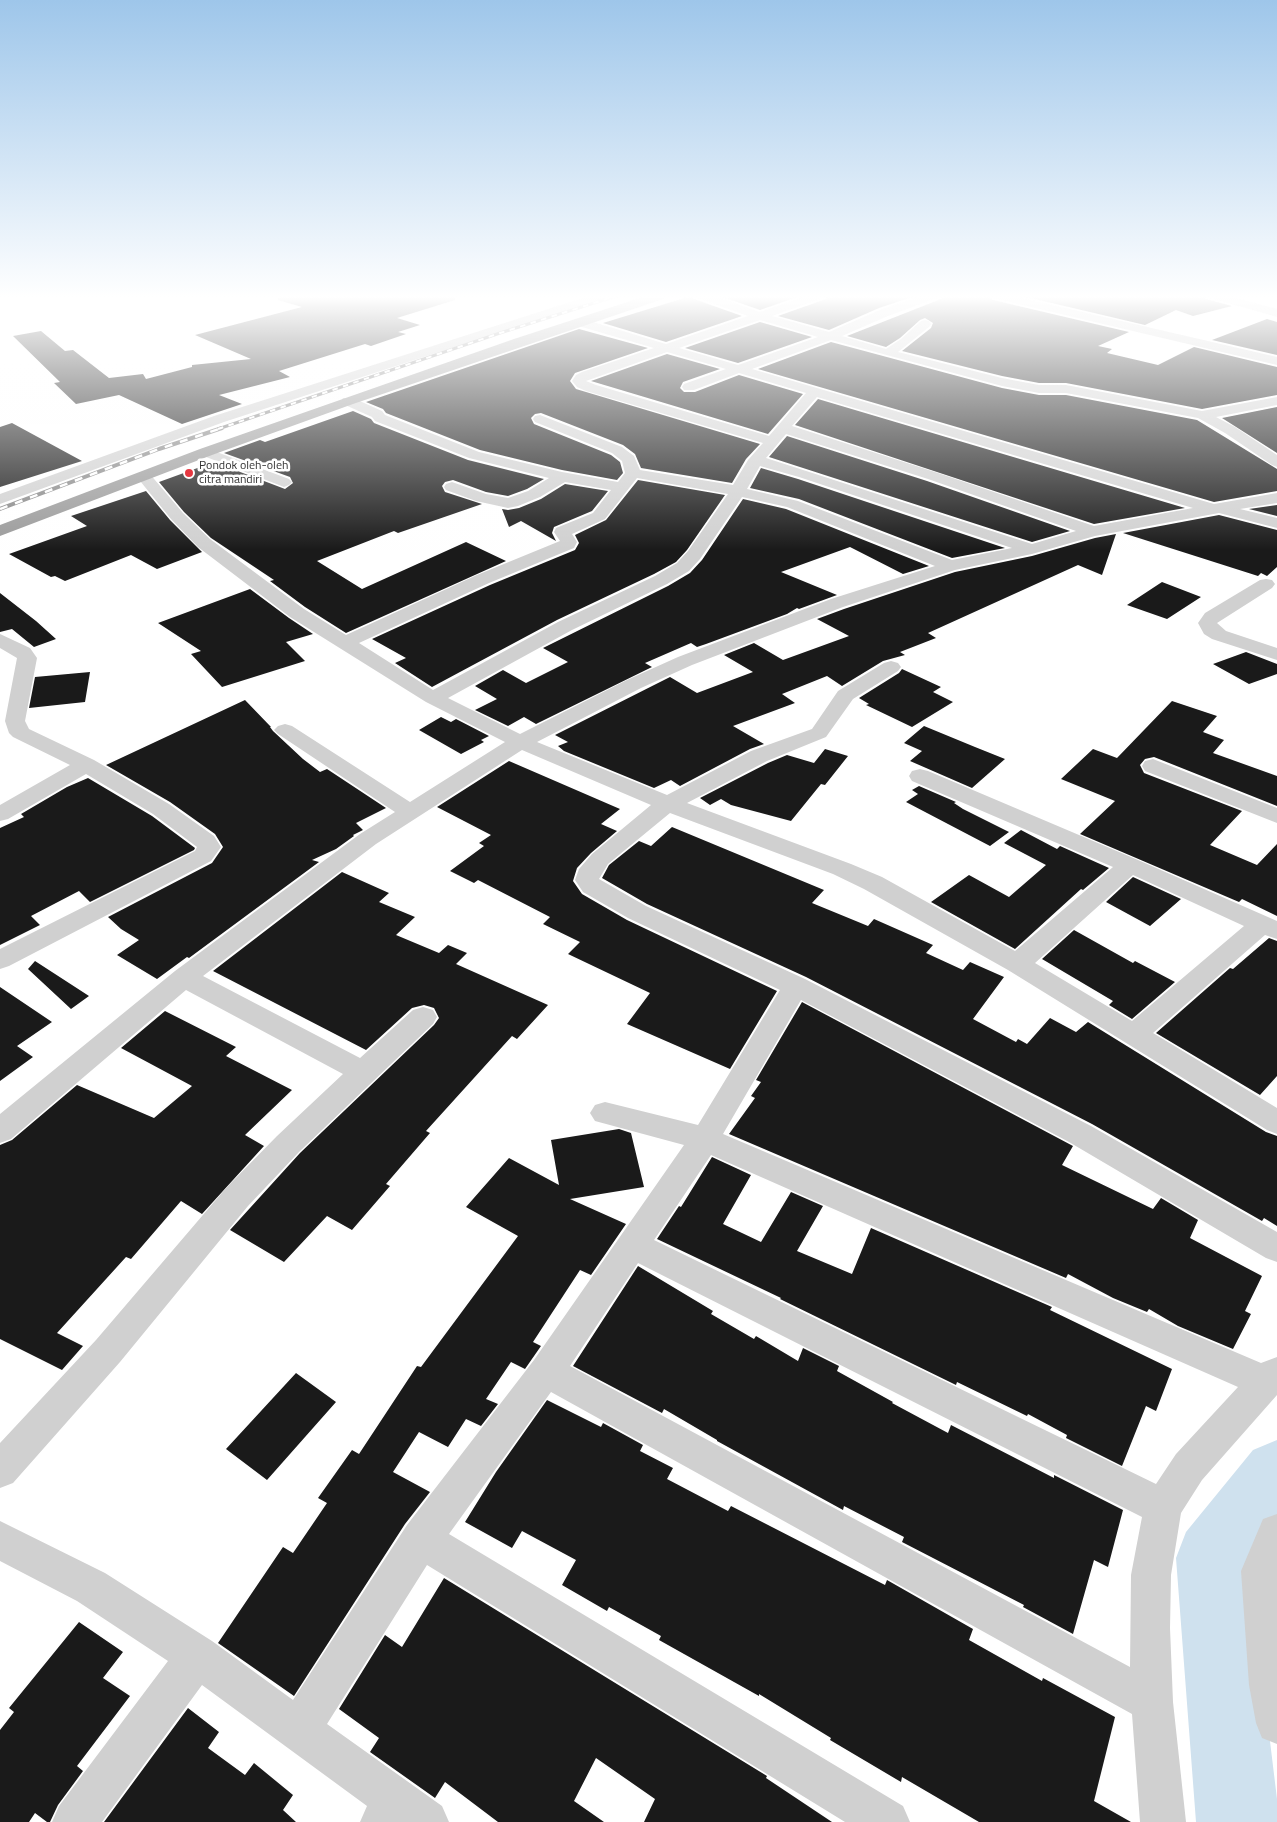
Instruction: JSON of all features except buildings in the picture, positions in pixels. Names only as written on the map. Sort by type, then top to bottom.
[{"type":"highway","points":[[0,517],[169,454],[321,400],[385,380]]},
{"type":"highway","points":[[0,531],[206,452],[405,380]]},
{"type":"street","points":[[0,499],[149,444],[338,380]]},
{"type":"street","points":[[580,380],[579,381],[591,388],[778,434],[933,476],[1092,531]]},
{"type":"street","points":[[689,387],[709,380]]},
{"type":"street","points":[[778,380],[1214,509],[1277,523]]},
{"type":"street","points":[[998,380],[1026,387],[1066,389],[1202,415],[1230,430],[1277,462]]},
{"type":"street","points":[[433,698],[566,626],[661,580],[683,567],[694,555],[738,491],[756,460],[815,391]]},
{"type":"street","points":[[348,401],[377,414],[380,418],[474,455],[562,477],[628,480],[738,491],[810,509],[951,566]]},
{"type":"street","points":[[1202,415],[1277,401]]},
{"type":"street","points":[[346,642],[482,579],[568,544],[569,542],[562,532],[599,516],[628,480],[630,459],[617,450],[540,419]]},
{"type":"street","points":[[149,444],[169,454]]},
{"type":"street","points":[[206,452],[284,482]]},
{"type":"street","points":[[756,460],[1032,549]]},
{"type":"street","points":[[144,476],[177,516],[204,543],[297,612],[433,698],[520,742],[668,804],[842,869],[873,883],[1017,964],[1277,1122]]},
{"type":"street","points":[[452,487],[482,498],[508,503],[526,497],[562,477]]},
{"type":"street","points":[[0,1131],[104,1042],[184,977],[368,839],[520,742],[685,661],[837,603],[951,566],[1032,549],[1092,531],[1277,498]]},
{"type":"street","points":[[1273,583],[1212,617],[1207,624],[1211,630],[1219,635],[1277,654]]},
{"type":"street","points":[[0,640],[23,652],[27,658],[15,721],[8,732],[20,733],[86,765],[161,809],[206,841],[209,847],[203,856],[0,960]]},
{"type":"street","points":[[891,667],[845,695],[836,711],[819,732],[759,756],[668,804],[648,818],[600,859],[588,874],[588,883],[637,912],[796,986],[1080,1134],[1277,1248]]},
{"type":"street","points":[[285,730],[410,812]]},
{"type":"street","points":[[0,814],[86,765]]},
{"type":"street","points":[[1153,766],[1277,816]]},
{"type":"street","points":[[920,776],[1270,927],[1133,1035]]},
{"type":"street","points":[[1017,964],[1130,865]]},
{"type":"street","points":[[184,977],[363,1072]]},
{"type":"street","points":[[298,1729],[421,1539],[546,1371],[705,1139],[796,986]]},
{"type":"street","points":[[0,1470],[108,1350],[237,1197],[288,1144],[423,1017]]},
{"type":"street","points":[[605,1113],[705,1139],[1271,1376],[1189,1466],[1162,1507],[1151,1575],[1150,1628],[1152,1702],[1163,1822]]},
{"type":"street","points":[[632,1246],[1162,1507]]},
{"type":"street","points":[[546,1371],[1152,1702]]},
{"type":"street","points":[[1277,1533],[1262,1571],[1270,1685],[1277,1723]]},
{"type":"street","points":[[421,1539],[887,1822]]},
{"type":"street","points":[[0,1540],[91,1587],[197,1656],[298,1729],[402,1815]]},
{"type":"street","points":[[75,1822],[197,1656]]},
{"type":"waterway","points":[[1238,1822],[1212,1558],[1277,1474]]},
{"type":"railway","points":[[218,429],[362,380]]},
{"type":"railway","points":[[0,509],[159,449],[222,428]]},
{"type":"place","name":"Pondok oleh-oleh citra mandiri","points":[[189,473]]}]
